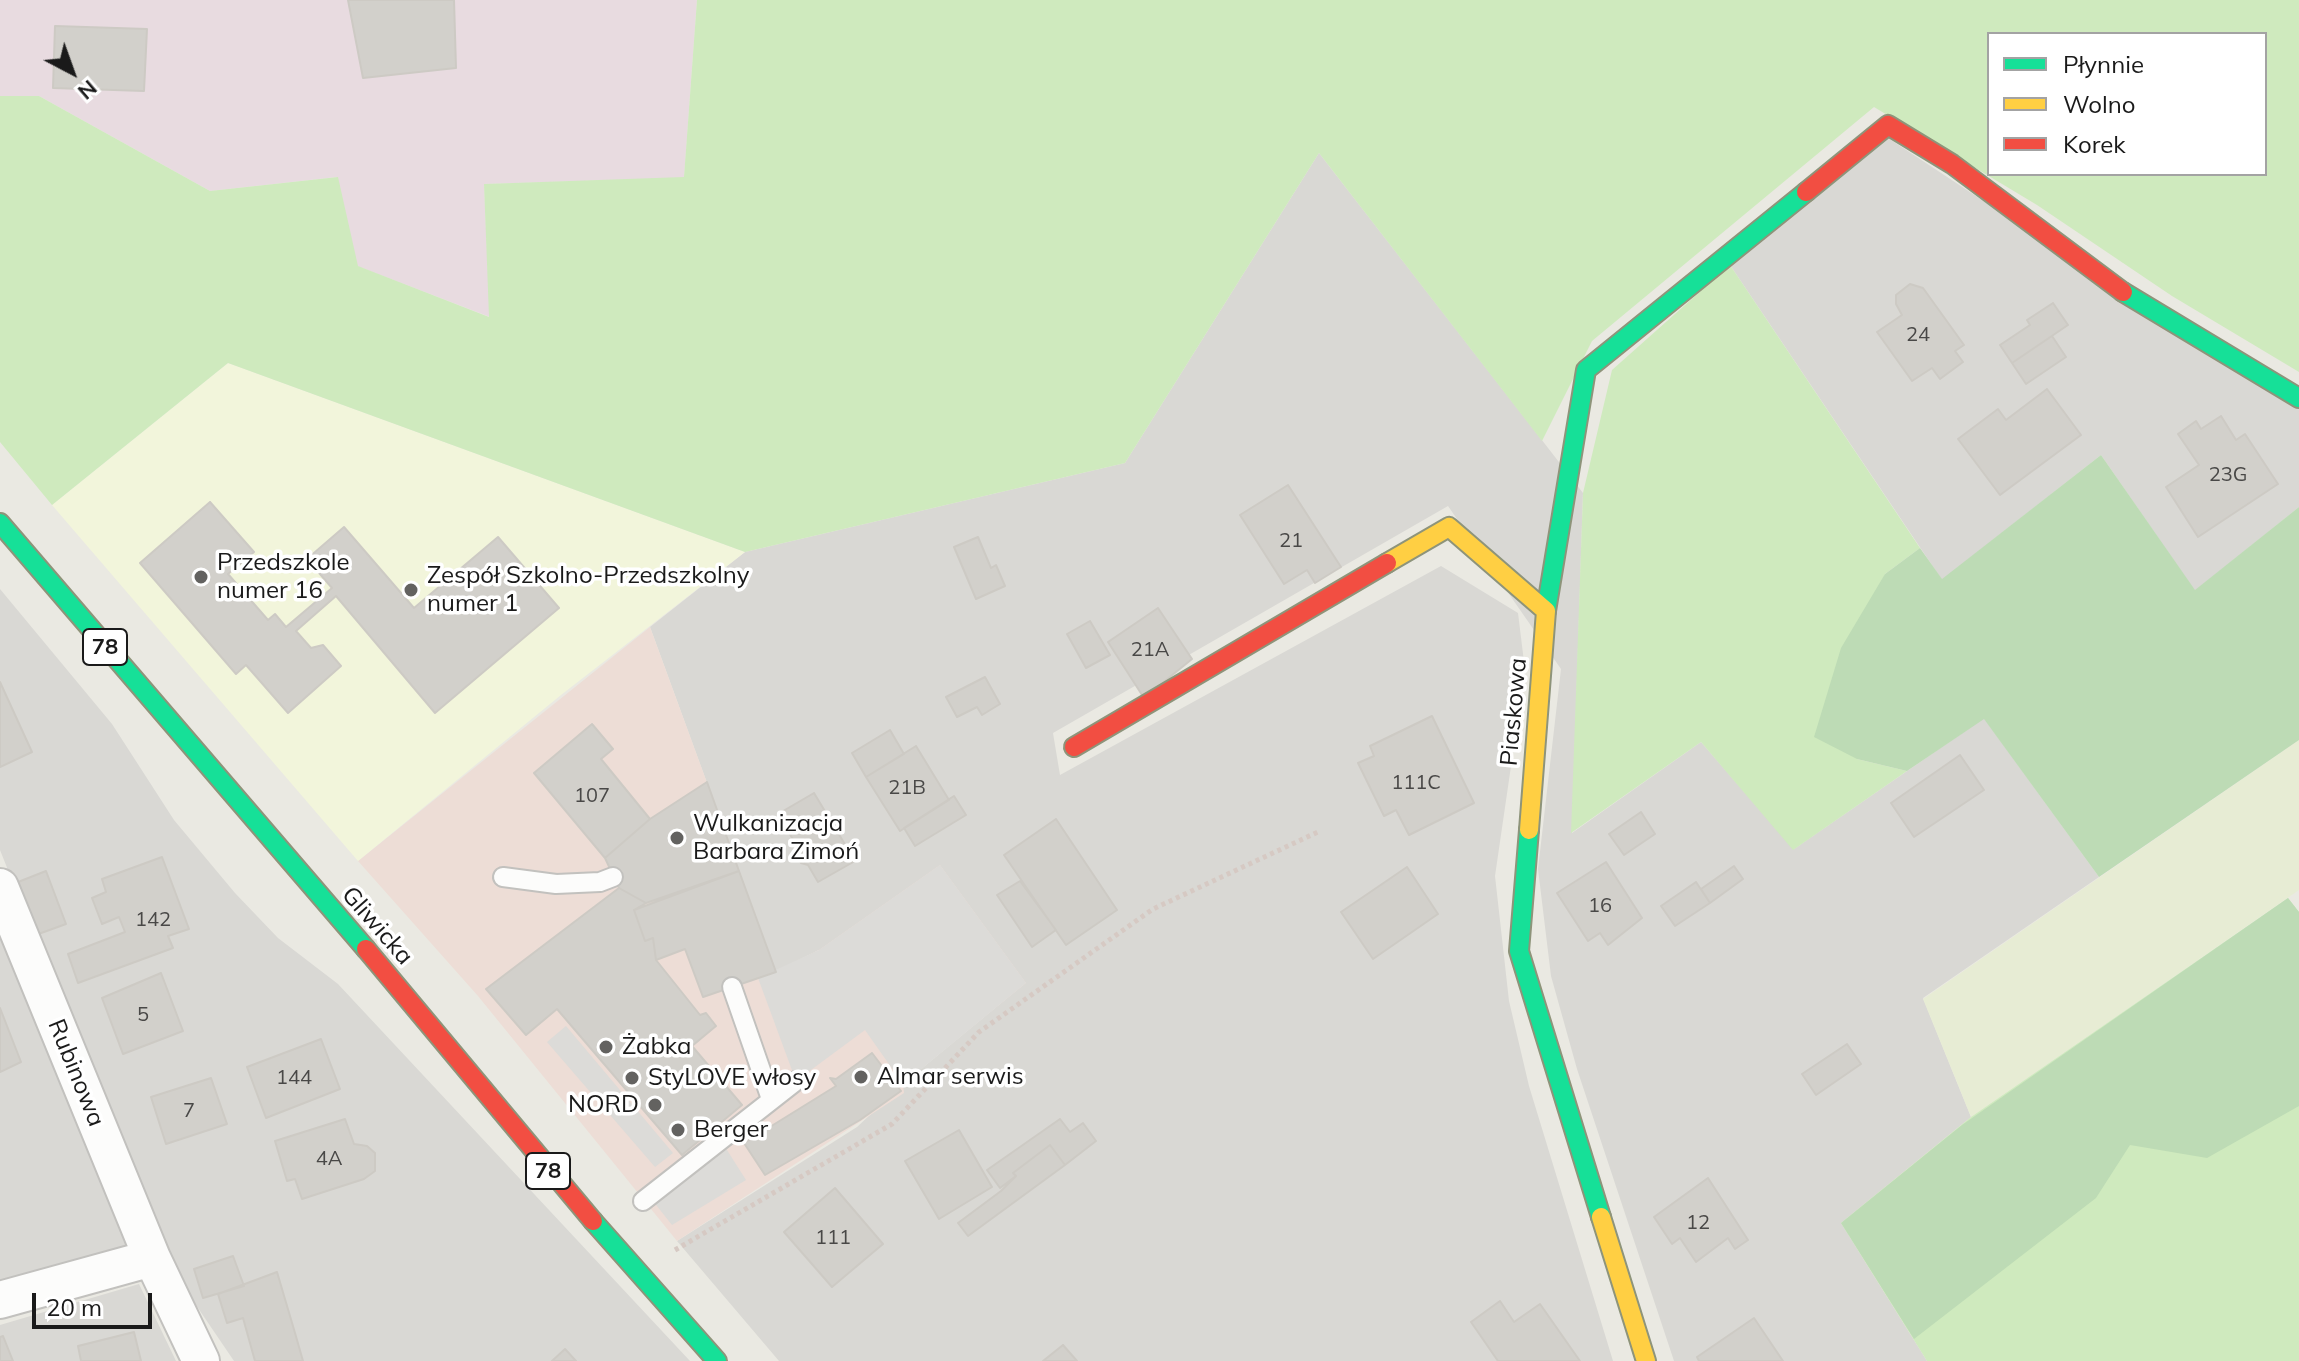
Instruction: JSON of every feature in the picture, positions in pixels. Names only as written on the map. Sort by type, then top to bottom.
[{"type":"street","name":"Piaskowa","points":[[1646,1361],[1519,951],[1546,611],[1586,370],[1888,125],[1952,164],[2128,296],[2299,398]]},
{"type":"street","name":"Gliwicka","points":[[0,523],[386,973],[549,1172],[717,1361]]},
{"type":"street","points":[[1074,747],[1449,527],[1546,611]]},
{"type":"street","name":"Rubinowa","points":[[0,887],[152,1258],[201,1361]]},
{"type":"street","points":[[0,1300],[152,1258]]},
{"type":"lane","points":[[503,877],[556,884],[600,882],[613,877]]},
{"type":"lane","points":[[732,987],[771,1099]]},
{"type":"lane","points":[[643,1201],[796,1081]]},
{"type":"path","points":[[641,1273],[892,1124],[979,1032],[1153,909],[1320,831]]},
{"type":"shaded area","points":[[0,0],[697,0],[684,178],[484,184],[490,317],[357,266],[337,177],[210,191],[39,96],[0,96]]},
{"type":"shaded area","points":[[1888,138],[2299,409],[2299,507],[2195,591],[2101,455],[1942,580],[1730,265]]},
{"type":"shaded area","points":[[1319,153],[1583,493],[1572,833],[1701,742],[1794,849],[1984,718],[2099,877],[1923,998],[1971,1117],[1841,1223],[1927,1361],[1674,1361],[1577,1069],[1551,976],[1538,869],[1561,669],[1448,506],[1053,733],[1060,775],[1441,566],[1518,613],[1525,670],[1495,876],[1509,1001],[1529,1086],[1613,1361],[779,1361],[677,1241],[857,1127],[903,1084],[1025,983],[819,950],[776,972],[650,627],[745,552],[1125,463]]},
{"type":"shaded area","name":"Zespół Szkolno-Przedszkolny numer 1","points":[[228,363],[745,552],[561,695],[358,861],[52,505]]},
{"type":"shaded area","points":[[0,589],[112,724],[174,820],[235,893],[278,938],[338,984],[690,1361],[234,1361],[162,1255],[0,850]]},
{"type":"shaded area","points":[[650,627],[776,971],[819,950],[940,865],[1026,983],[903,1083],[904,1093],[677,1241],[478,996],[358,861]]},
{"type":"shaded area","points":[[2299,740],[2299,890],[1971,1117],[1923,999]]},
{"type":"shaded area","points":[[940,865],[1026,983],[903,1084],[865,1030],[796,1081],[758,978],[819,950]]},
{"type":"shaded area","points":[[0,909],[135,1243],[0,1282]]},
{"type":"shaded area","points":[[566,1026],[673,1153],[655,1167],[547,1042]]},
{"type":"shaded area","points":[[720,1139],[746,1180],[672,1225],[649,1196]]},
{"type":"shaded area","points":[[139,1284],[176,1361],[0,1361],[0,1325]]},
{"type":"green space","points":[[697,0],[2299,0],[2299,372],[2172,296],[1989,176],[2267,176],[2267,32],[1987,32],[1987,175],[1874,107],[1592,341],[1542,441],[1319,153],[1125,463],[745,552],[228,363],[52,505],[0,442],[0,96],[39,96],[210,191],[338,177],[358,266],[489,317],[484,184],[684,177]]},
{"type":"green space","points":[[1730,265],[1920,548],[1885,574],[1857,759],[1907,771],[1793,850],[1701,742],[1571,833],[1583,493],[1612,370]]},
{"type":"green space","points":[[2101,455],[2195,590],[2299,507],[2299,740],[2099,877],[1984,719],[1907,771],[1857,759],[1814,737],[1841,648],[1885,574],[1920,548],[1942,579]]},
{"type":"green space","points":[[2288,898],[2299,912],[2299,1361],[1927,1361],[1841,1223],[1971,1117]]},
{"type":"green space","points":[[2288,898],[2299,912],[2299,1106],[2207,1158],[2130,1145],[2096,1198],[1914,1339],[1841,1223],[1962,1125]]},
{"type":"building","points":[[348,0],[454,0],[456,68],[363,78]]},
{"type":"building","points":[[55,26],[147,29],[144,91],[53,88]]},
{"type":"building","points":[[1910,284],[1923,288],[1964,345],[1955,351],[1963,362],[1940,379],[1932,368],[1912,381],[1877,332],[1902,315],[1896,304],[1896,295]]},
{"type":"building","points":[[2053,303],[2068,325],[2012,363],[2000,345],[2030,325],[2027,320]]},
{"type":"building","points":[[2052,336],[2066,357],[2026,384],[2012,363]]},
{"type":"building","points":[[2047,389],[2081,435],[2000,495],[1958,439],[1998,409],[2006,420]]},
{"type":"building","points":[[2221,416],[2236,440],[2245,434],[2278,484],[2198,537],[2166,487],[2199,465],[2178,434],[2196,421],[2201,429]]},
{"type":"building","points":[[1288,485],[1341,567],[1315,583],[1307,570],[1284,584],[1240,515]]},
{"type":"building","points":[[210,502],[254,552],[228,574],[268,620],[275,614],[286,627],[332,588],[307,559],[344,527],[414,608],[498,537],[559,608],[435,713],[336,596],[296,631],[311,648],[323,645],[341,666],[288,713],[246,665],[236,674],[140,563]]},
{"type":"building","points":[[978,537],[991,568],[996,565],[1005,586],[976,599],[954,547]]},
{"type":"building","points":[[1158,608],[1192,659],[1144,698],[1108,642]]},
{"type":"building","points":[[1090,621],[1110,655],[1086,668],[1067,634]]},
{"type":"building","points":[[985,677],[1000,704],[982,715],[977,707],[957,717],[946,697]]},
{"type":"building","points":[[0,682],[32,752],[0,767]]},
{"type":"building","points":[[1432,716],[1474,803],[1409,835],[1396,810],[1384,816],[1358,763],[1374,756],[1370,746]]},
{"type":"building","points":[[592,724],[613,749],[601,759],[650,819],[605,858],[534,773]]},
{"type":"building","points":[[890,730],[904,754],[866,777],[852,753]]},
{"type":"building","points":[[916,746],[949,800],[900,831],[866,777]]},
{"type":"building","points":[[1960,755],[1984,790],[1914,837],[1891,803]]},
{"type":"building","name":"Wulkanizacja Barbara Zimoń","points":[[707,782],[739,871],[646,903],[619,888],[605,858],[650,819]]},
{"type":"building","points":[[814,793],[855,861],[818,882],[808,865],[801,863],[796,854],[798,848],[778,814]]},
{"type":"building","points":[[954,796],[966,815],[915,846],[904,828]]},
{"type":"building","points":[[1641,812],[1655,834],[1624,855],[1609,834]]},
{"type":"building","points":[[1056,819],[1117,910],[1066,945],[1004,855]]},
{"type":"building","points":[[162,857],[189,929],[168,936],[173,948],[78,983],[68,954],[125,932],[119,917],[102,924],[92,898],[106,892],[102,879]]},
{"type":"building","points":[[1606,862],[1642,918],[1608,945],[1600,933],[1588,941],[1557,893]]},
{"type":"building","points":[[1734,866],[1743,879],[1710,903],[1701,889]]},
{"type":"building","points":[[1407,867],[1438,914],[1373,959],[1341,912]]},
{"type":"building","points":[[46,871],[66,924],[33,936],[13,884]]},
{"type":"building","points":[[739,871],[776,972],[703,997],[685,949],[656,960],[653,938],[645,941],[634,910]]},
{"type":"building","points":[[1020,881],[1056,930],[1032,947],[997,895]]},
{"type":"building","points":[[1696,882],[1710,903],[1675,926],[1661,906]]},
{"type":"building","points":[[619,888],[646,903],[634,910],[645,941],[653,938],[656,960],[700,1015],[706,1013],[716,1026],[692,1046],[742,1105],[682,1155],[557,1009],[526,1035],[486,989]]},
{"type":"building","points":[[161,973],[183,1031],[123,1054],[102,998]]},
{"type":"building","points":[[0,1008],[21,1062],[0,1072]]},
{"type":"building","points":[[321,1039],[340,1089],[266,1118],[247,1067]]},
{"type":"building","points":[[1847,1044],[1861,1064],[1816,1095],[1802,1074]]},
{"type":"building","points":[[872,1053],[901,1091],[860,1120],[765,1175],[744,1143],[836,1086],[830,1078],[836,1079]]},
{"type":"building","points":[[211,1078],[227,1124],[166,1144],[151,1097]]},
{"type":"building","points":[[345,1119],[354,1144],[367,1146],[375,1153],[375,1171],[364,1179],[302,1199],[295,1179],[287,1181],[275,1141]]},
{"type":"building","points":[[1060,1119],[1070,1132],[1083,1123],[1096,1141],[1065,1165],[1050,1145],[1013,1173],[1016,1176],[1000,1188],[987,1170]]},
{"type":"building","points":[[959,1130],[992,1187],[939,1219],[905,1161]]},
{"type":"building","points":[[1050,1145],[1065,1165],[968,1236],[958,1223],[1001,1191],[1016,1176],[1013,1173]]},
{"type":"building","points":[[1708,1178],[1748,1240],[1735,1249],[1728,1238],[1696,1262],[1680,1238],[1672,1244],[1654,1217]]},
{"type":"building","points":[[835,1188],[883,1244],[832,1287],[784,1232]]},
{"type":"building","points":[[233,1256],[244,1286],[203,1298],[194,1269]]},
{"type":"building","points":[[277,1272],[303,1361],[255,1361],[243,1318],[227,1323],[218,1294]]},
{"type":"building","points":[[1500,1301],[1514,1322],[1540,1304],[1580,1361],[1498,1361],[1471,1322]]},
{"type":"building","points":[[1754,1318],[1783,1361],[1699,1361],[1697,1357]]},
{"type":"building","points":[[134,1332],[141,1361],[81,1361],[78,1346]]},
{"type":"building","points":[[3,1336],[13,1361],[0,1361],[0,1337]]},
{"type":"building","points":[[1063,1345],[1077,1361],[1043,1361]]},
{"type":"building","points":[[565,1349],[576,1361],[552,1361]]},
{"type":"traffic: fast","points":[[1546,611],[1586,370],[1806,192]]},
{"type":"traffic: fast","points":[[2123,292],[2299,398]]},
{"type":"traffic: fast","points":[[0,523],[366,949]]},
{"type":"traffic: fast","points":[[1529,830],[1519,951],[1601,1217]]},
{"type":"traffic: fast","points":[[593,1221],[717,1361]]},
{"type":"traffic: slow","points":[[1387,563],[1449,527],[1546,611],[1529,830]]},
{"type":"traffic: slow","points":[[1601,1217],[1646,1361]]},
{"type":"traffic: jam","points":[[1806,192],[1888,125],[1952,164],[2123,292]]},
{"type":"traffic: jam","points":[[1074,747],[1387,563]]},
{"type":"traffic: jam","points":[[366,949],[593,1221]]},
{"type":"place","name":"Przedszkole numer 16","points":[[201,577]]},
{"type":"place","name":"Zespół Szkolno-Przedszkolny numer 1","points":[[411,590]]},
{"type":"place","name":"Wulkanizacja Barbara Zimoń","points":[[677,838]]},
{"type":"place","name":"Żabka","points":[[606,1047]]},
{"type":"place","name":"Almar serwis","points":[[861,1077]]},
{"type":"place","name":"StyLOVE włosy","points":[[632,1078]]},
{"type":"place","name":"NORD","points":[[655,1105]]},
{"type":"place","name":"Berger","points":[[678,1130]]}]
